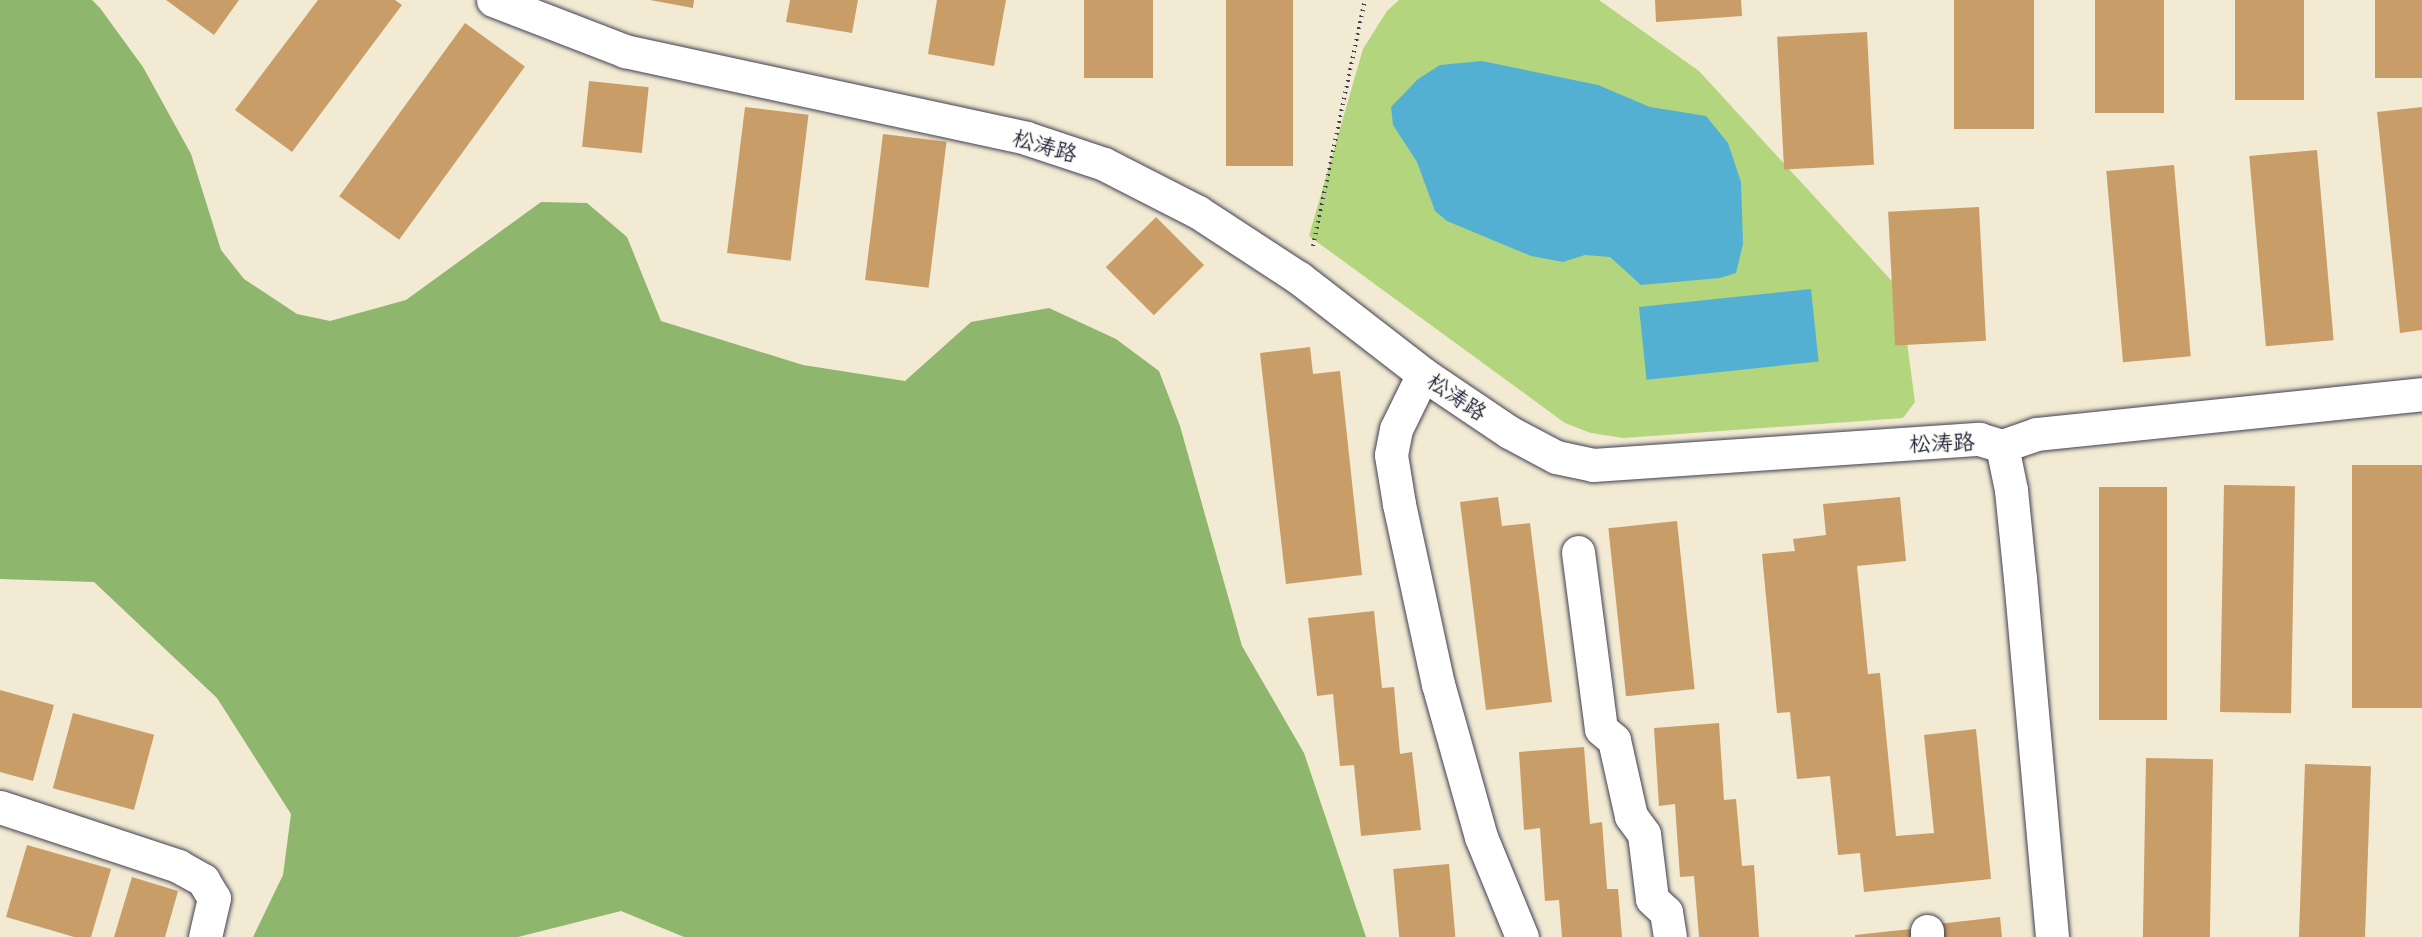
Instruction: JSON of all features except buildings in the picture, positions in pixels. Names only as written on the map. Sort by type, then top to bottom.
[{"type":"street","name":"松涛路","points":[[493,0],[625,51],[1026,138],[1104,164],[1198,212],[1305,282],[1423,374],[1509,432],[1556,457],[1593,465],[1979,439],[2002,446],[2019,567],[2052,937]]},
{"type":"street","points":[[1423,374],[1396,429],[1391,455],[1399,504],[1438,684],[1481,837],[1522,937]]},
{"type":"street","points":[[2002,446],[2037,434],[2422,394]]},
{"type":"street","points":[[1578,552],[1601,729],[1614,740],[1631,816],[1644,834],[1652,899],[1666,912],[1670,937]]},
{"type":"street","points":[[0,807],[178,866],[203,880],[214,898],[205,937]]},
{"type":"path","points":[[1305,282],[1365,0]]},
{"type":"green space","points":[[0,0],[92,0],[100,8],[143,67],[191,154],[221,250],[244,279],[297,314],[330,321],[406,300],[541,202],[587,203],[627,237],[661,321],[803,365],[905,381],[971,322],[1049,308],[1116,339],[1159,371],[1180,426],[1242,646],[1304,753],[1366,937],[684,937],[621,911],[518,937],[253,937],[283,875],[291,814],[217,698],[94,582],[0,579]]},
{"type":"green space","points":[[1399,0],[1599,0],[1699,71],[1900,290],[1915,402],[1903,418],[1623,438],[1591,433],[1565,423],[1309,236],[1363,49],[1387,11]]},
{"type":"water","points":[[1482,61],[1598,85],[1650,107],[1706,116],[1728,143],[1741,182],[1743,244],[1736,273],[1720,278],[1641,285],[1610,257],[1585,255],[1563,262],[1531,256],[1447,221],[1435,211],[1417,162],[1393,125],[1391,107],[1418,79],[1440,65]]},
{"type":"water","points":[[1811,289],[1819,362],[1647,380],[1639,307]]}]
